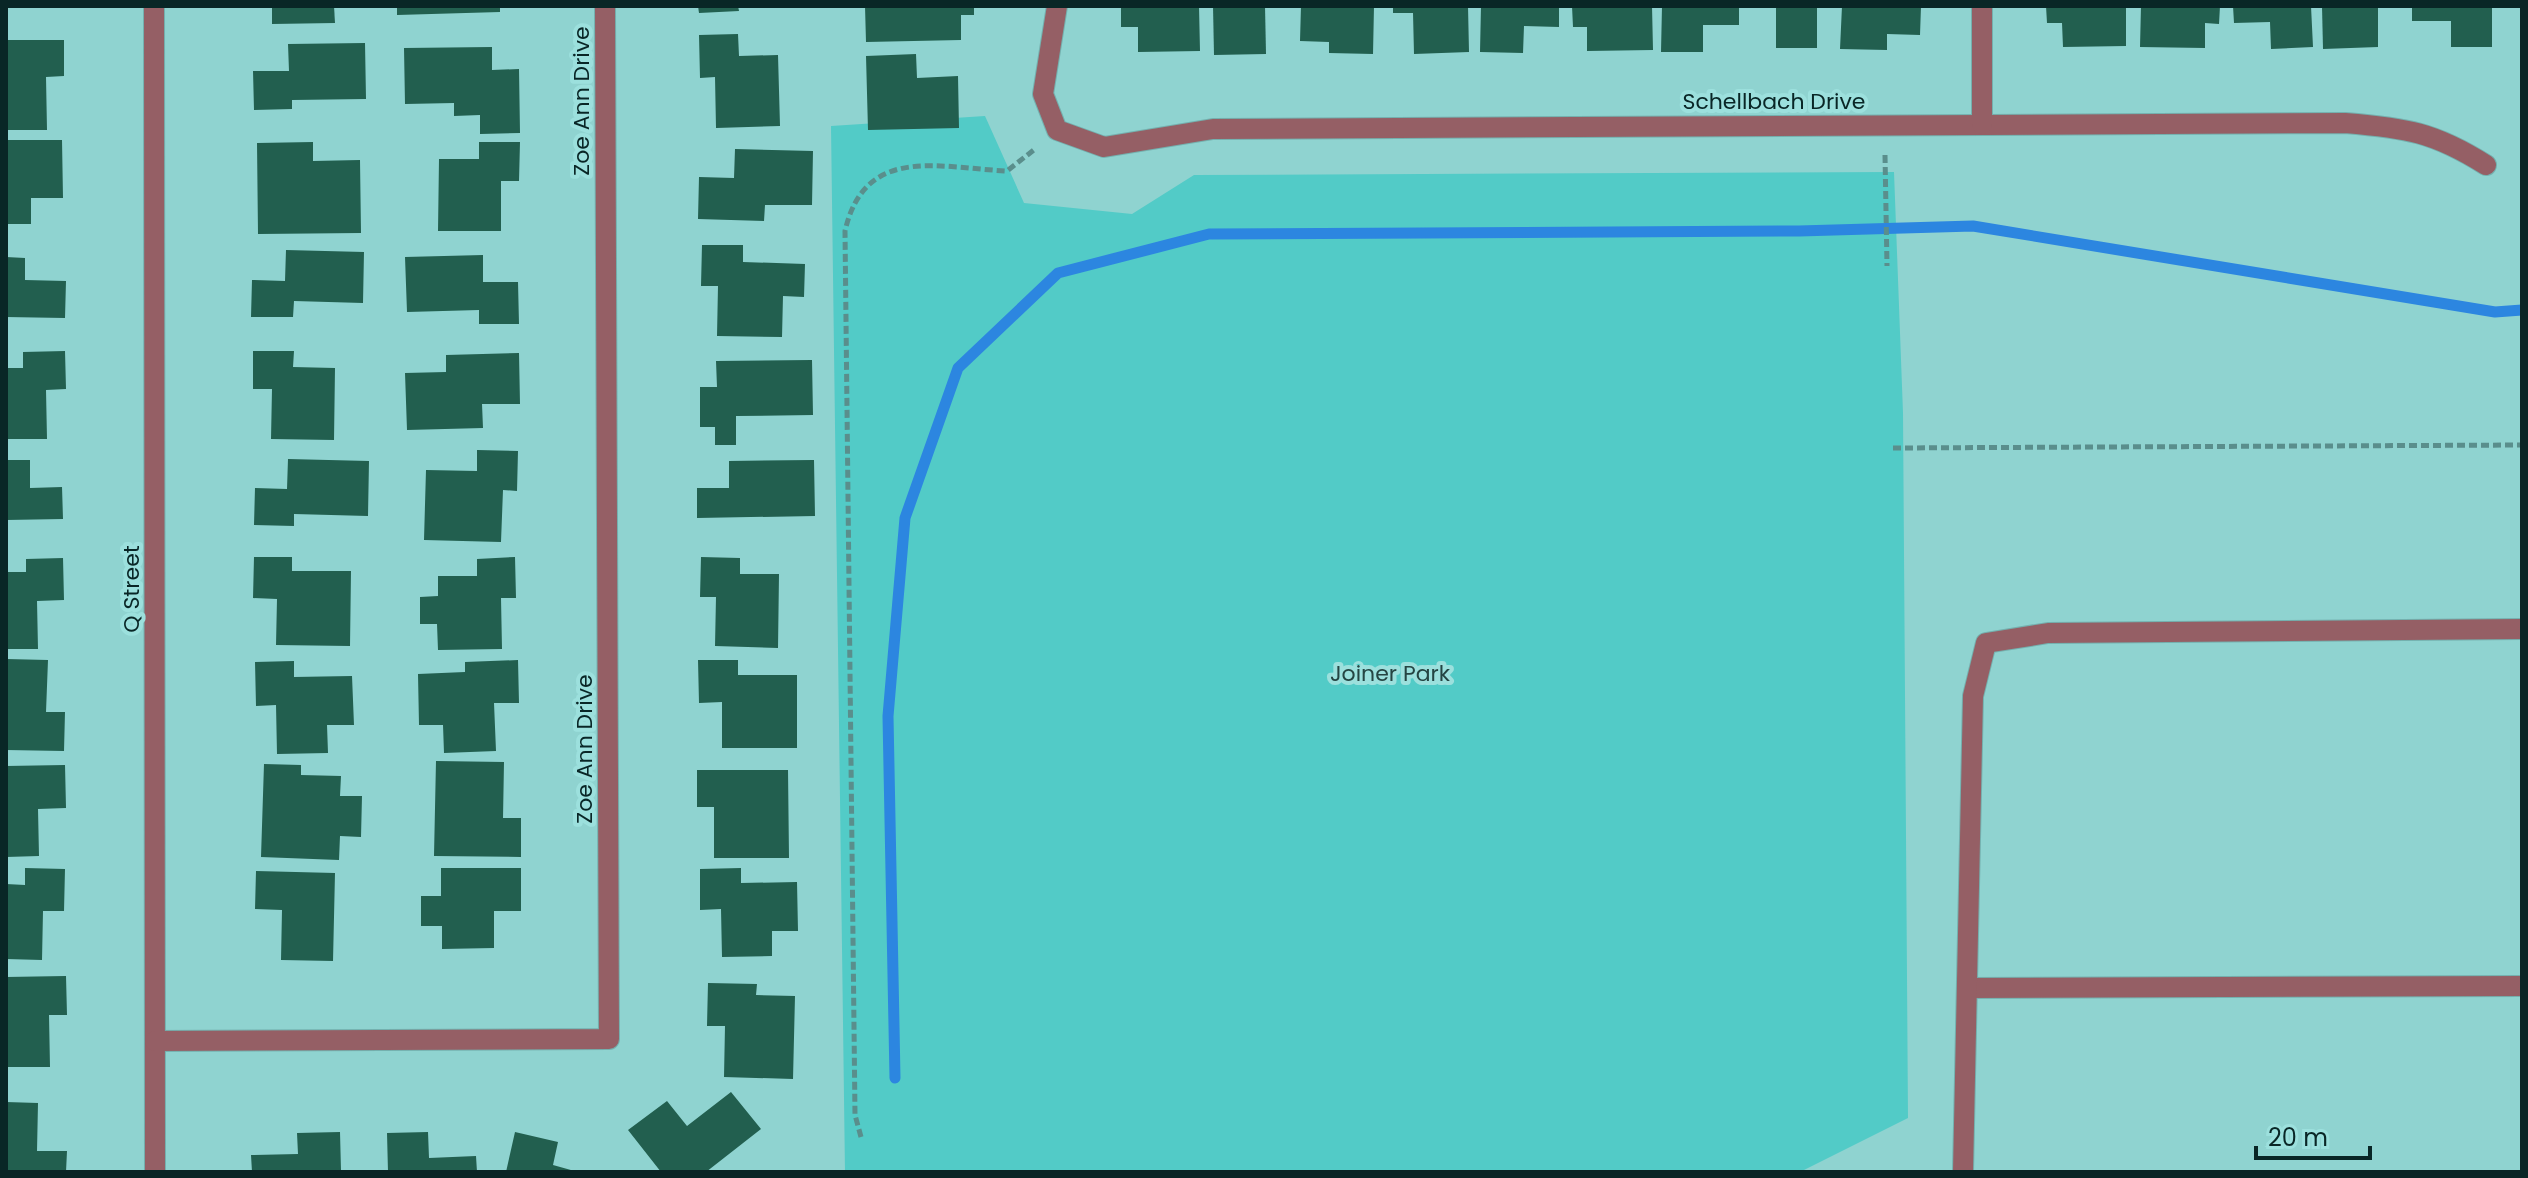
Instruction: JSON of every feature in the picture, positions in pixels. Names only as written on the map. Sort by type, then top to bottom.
[{"type":"street","name":"Q Street","points":[[154,6],[155,1172]]},
{"type":"street","name":"Zoe Ann Drive","points":[[155,1041],[609,1039],[605,6]]},
{"type":"street","points":[[1057,6],[1043,94],[1057,130]]},
{"type":"street","points":[[1982,6],[1982,124]]},
{"type":"street","name":"Schellbach Drive","points":[[1057,130],[1104,147],[1213,129],[2345,123],[2408,128],[2449,142],[2486,165]]},
{"type":"street","points":[[1963,1172],[1973,696],[1986,643],[2048,633],[2522,629]]},
{"type":"street","points":[[1967,988],[2522,986]]},
{"type":"path","points":[[861,1137],[855,1115],[845,231],[851,207],[864,186],[894,170],[929,163],[1007,171],[1016,167],[1057,130]]},
{"type":"path","points":[[1886,188],[1887,266]]},
{"type":"path","points":[[1893,448],[2522,445]]},
{"type":"green space","name":"Joiner Park","points":[[985,116],[1024,203],[1132,214],[1194,175],[1894,172],[1903,413],[1908,1118],[1800,1172],[845,1172],[831,126]]},
{"type":"building","points":[[272,6],[334,6],[335,23],[272,24]]},
{"type":"building","points":[[397,6],[500,6],[500,12],[397,15]]},
{"type":"building","points":[[698,6],[738,6],[739,11],[699,13]]},
{"type":"building","points":[[865,6],[974,6],[974,15],[961,15],[961,40],[866,42]]},
{"type":"building","points":[[1121,6],[1199,6],[1200,51],[1138,52],[1138,27],[1121,27]]},
{"type":"building","points":[[1213,6],[1265,6],[1266,54],[1214,55]]},
{"type":"building","points":[[1301,6],[1374,6],[1373,54],[1329,53],[1329,42],[1300,41]]},
{"type":"building","points":[[1393,6],[1468,6],[1469,52],[1414,54],[1413,13],[1393,13]]},
{"type":"building","points":[[1481,6],[1559,6],[1559,27],[1524,26],[1523,53],[1480,52]]},
{"type":"building","points":[[1572,6],[1652,6],[1653,50],[1587,51],[1587,27],[1573,27]]},
{"type":"building","points":[[1662,6],[1739,6],[1739,25],[1703,25],[1703,52],[1661,52]]},
{"type":"building","points":[[1776,6],[1817,6],[1817,48],[1776,48]]},
{"type":"building","points":[[1842,6],[1921,6],[1920,35],[1887,34],[1887,50],[1840,49]]},
{"type":"building","points":[[2046,6],[2126,6],[2126,46],[2063,47],[2062,23],[2047,23]]},
{"type":"building","points":[[2141,6],[2220,6],[2219,24],[2205,23],[2205,48],[2140,47]]},
{"type":"building","points":[[2233,6],[2311,6],[2313,47],[2271,49],[2270,22],[2234,23]]},
{"type":"building","points":[[2322,6],[2378,6],[2378,47],[2323,49]]},
{"type":"building","points":[[2412,6],[2492,6],[2492,47],[2451,47],[2451,21],[2412,21]]},
{"type":"building","points":[[738,34],[739,56],[778,55],[780,126],[716,128],[715,77],[700,78],[699,35]]},
{"type":"building","points":[[6,40],[64,40],[64,76],[46,77],[47,130],[6,130]]},
{"type":"building","points":[[365,43],[366,99],[292,100],[292,109],[254,110],[253,71],[289,71],[288,44]]},
{"type":"building","points":[[492,47],[492,70],[519,69],[520,133],[480,134],[480,115],[454,116],[454,103],[405,104],[404,48]]},
{"type":"building","points":[[916,54],[917,78],[958,76],[959,128],[868,130],[866,56]]},
{"type":"building","points":[[6,140],[62,140],[63,198],[31,198],[31,224],[6,224]]},
{"type":"building","points":[[313,142],[313,161],[360,160],[361,233],[258,234],[257,143]]},
{"type":"building","points":[[479,142],[520,142],[519,181],[501,181],[501,231],[438,231],[439,159],[479,159]]},
{"type":"building","points":[[735,149],[813,151],[812,205],[765,205],[764,221],[698,219],[699,177],[734,178]]},
{"type":"building","points":[[702,245],[743,245],[743,262],[805,264],[804,297],[783,296],[782,337],[717,336],[718,286],[701,286]]},
{"type":"building","points":[[286,250],[364,252],[363,303],[294,301],[293,317],[251,317],[252,280],[285,281]]},
{"type":"building","points":[[483,255],[483,282],[518,282],[519,324],[479,324],[479,310],[407,312],[405,257]]},
{"type":"building","points":[[6,257],[25,258],[25,280],[66,281],[65,318],[6,317]]},
{"type":"building","points":[[65,351],[66,389],[46,390],[47,439],[6,439],[6,368],[23,368],[23,352]]},
{"type":"building","points":[[253,351],[294,351],[293,367],[335,368],[334,440],[271,439],[272,389],[253,389]]},
{"type":"building","points":[[519,353],[520,404],[482,404],[483,428],[407,430],[405,373],[446,372],[446,355]]},
{"type":"building","points":[[812,360],[813,415],[736,416],[736,445],[715,445],[715,427],[700,427],[700,387],[717,387],[716,361]]},
{"type":"building","points":[[477,450],[518,451],[517,491],[503,490],[501,542],[424,540],[426,470],[477,471]]},
{"type":"building","points":[[288,459],[369,461],[368,516],[294,514],[294,526],[254,525],[255,488],[287,489]]},
{"type":"building","points":[[6,460],[30,460],[30,488],[62,487],[63,519],[6,520]]},
{"type":"building","points":[[814,460],[815,516],[697,518],[697,488],[729,488],[729,461]]},
{"type":"building","points":[[254,557],[292,557],[292,571],[351,571],[350,646],[276,645],[277,599],[253,598]]},
{"type":"building","points":[[515,557],[516,598],[501,598],[502,649],[438,650],[437,624],[420,624],[420,597],[438,596],[438,576],[477,576],[477,559]]},
{"type":"building","points":[[701,557],[740,558],[740,574],[779,574],[778,648],[715,646],[716,597],[700,597]]},
{"type":"building","points":[[63,558],[64,600],[37,601],[38,649],[6,649],[6,572],[26,572],[26,559]]},
{"type":"building","points":[[6,659],[48,660],[46,712],[65,712],[64,751],[6,750]]},
{"type":"building","points":[[518,660],[519,703],[494,703],[496,751],[444,753],[443,725],[419,725],[418,674],[465,672],[465,662]]},
{"type":"building","points":[[698,660],[738,660],[738,675],[797,675],[797,748],[722,748],[722,702],[699,703]]},
{"type":"building","points":[[294,661],[294,677],[352,676],[354,725],[327,725],[328,753],[277,754],[276,705],[256,706],[255,662]]},
{"type":"building","points":[[436,761],[504,762],[503,818],[521,818],[521,857],[434,856]]},
{"type":"building","points":[[264,764],[301,765],[301,775],[341,776],[340,796],[362,796],[361,837],[340,836],[339,860],[261,857]]},
{"type":"building","points":[[65,765],[66,808],[38,809],[39,856],[6,857],[6,766]]},
{"type":"building","points":[[697,770],[788,770],[789,858],[714,858],[714,807],[697,807]]},
{"type":"building","points":[[25,868],[65,869],[64,911],[43,911],[42,960],[6,959],[6,884],[25,885]]},
{"type":"building","points":[[441,868],[521,868],[521,911],[494,911],[494,948],[442,949],[442,926],[421,926],[421,896],[441,896]]},
{"type":"building","points":[[741,868],[741,883],[797,882],[798,931],[772,931],[772,956],[722,957],[721,909],[700,910],[700,869]]},
{"type":"building","points":[[256,871],[335,873],[333,961],[281,960],[282,910],[255,909]]},
{"type":"building","points":[[66,976],[67,1015],[49,1015],[50,1067],[6,1067],[6,977]]},
{"type":"building","points":[[708,983],[757,984],[756,995],[795,996],[793,1079],[724,1077],[725,1026],[707,1026]]},
{"type":"building","points":[[731,1092],[761,1129],[706,1172],[661,1172],[628,1130],[667,1101],[687,1126]]},
{"type":"building","points":[[6,1102],[38,1103],[37,1151],[67,1151],[66,1172],[6,1172]]},
{"type":"building","points":[[340,1132],[341,1171],[252,1172],[251,1155],[298,1154],[297,1133]]},
{"type":"building","points":[[428,1132],[429,1158],[476,1156],[477,1172],[388,1172],[387,1133]]},
{"type":"building","points":[[515,1132],[558,1142],[553,1165],[578,1172],[506,1172]]},
{"type":"waterway","points":[[895,1078],[888,716],[905,518],[958,368],[1058,273],[1209,234],[1799,231],[1973,226],[2495,312],[2522,310]]}]
